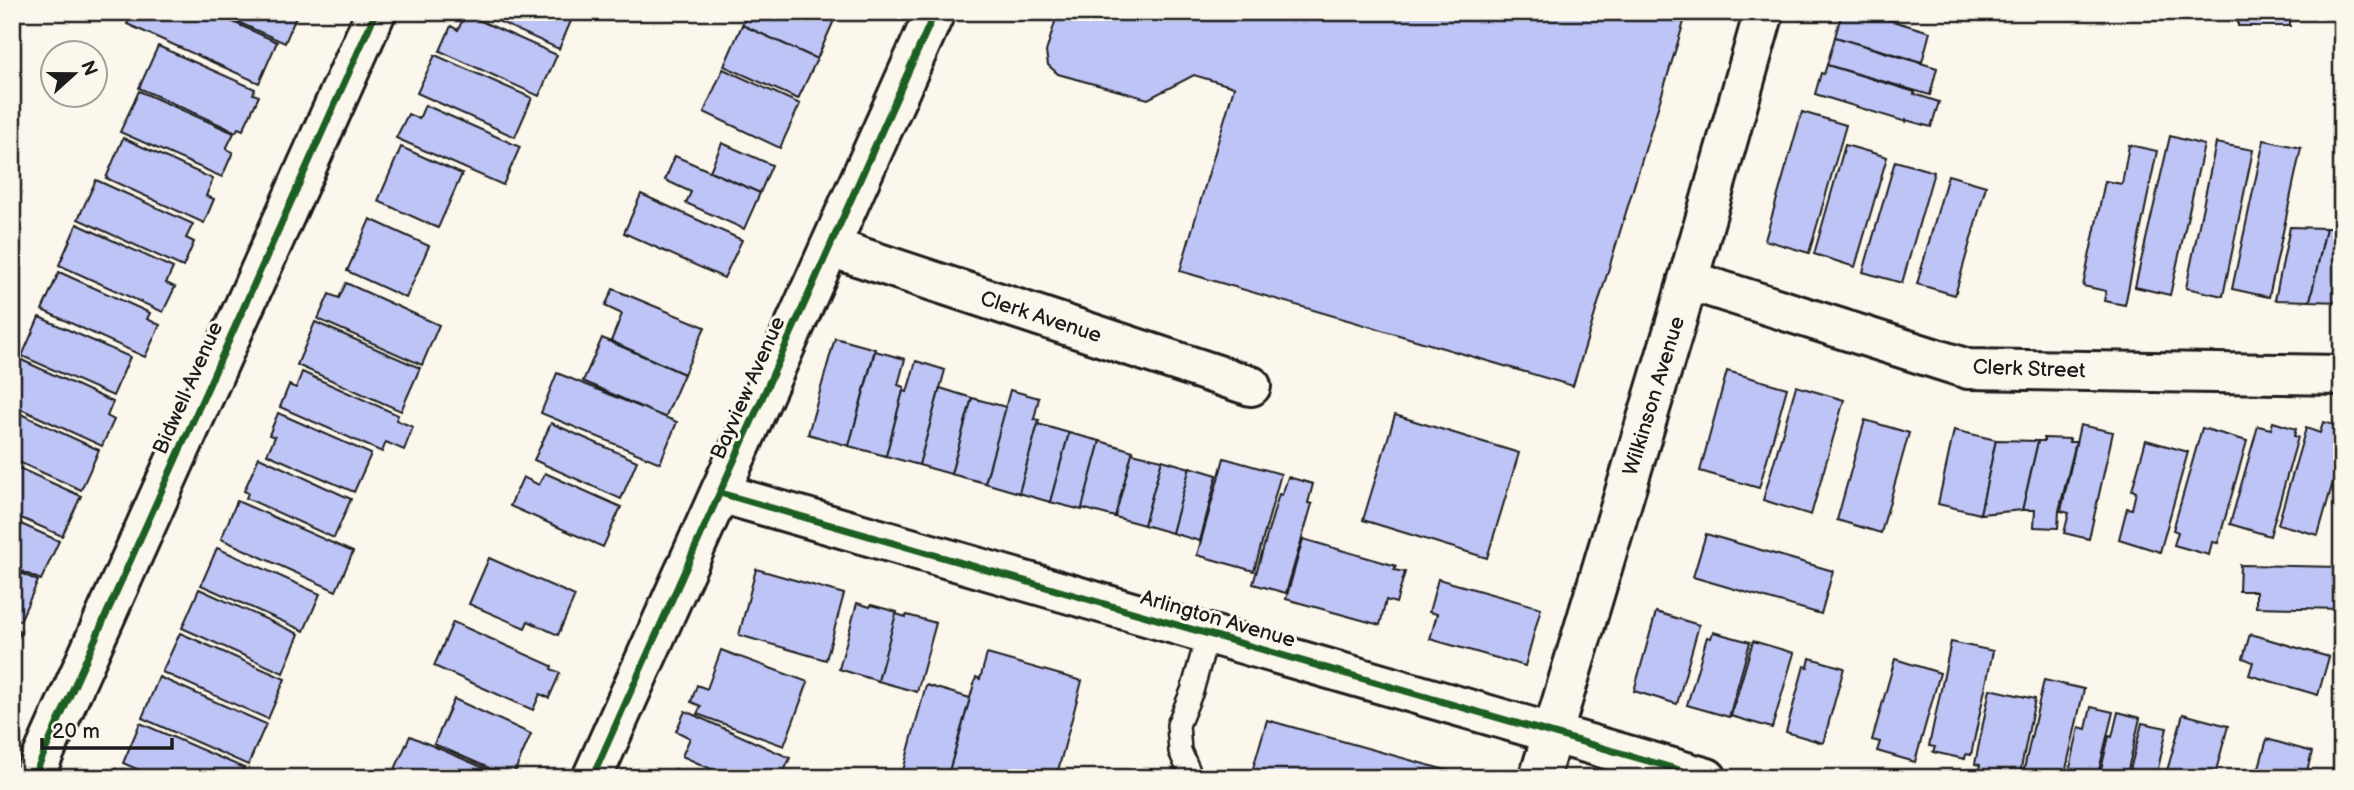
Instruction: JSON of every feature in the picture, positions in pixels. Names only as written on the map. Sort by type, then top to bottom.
[{"type":"street","name":"Bidwell Avenue","points":[[33,778],[376,12]]},
{"type":"street","name":"Bayview Avenue","points":[[592,778],[935,12]]},
{"type":"street","name":"Wilkinson Avenue","points":[[1539,778],[1688,281],[1764,12]]},
{"type":"street","name":"Clerk Avenue","points":[[830,247],[1251,386]]},
{"type":"street","name":"Clerk Street","points":[[1688,281],[1968,369],[2342,375]]},
{"type":"street","name":"Arlington Avenue","points":[[720,493],[1707,778]]},
{"type":"lane","points":[[1192,778],[1180,751],[1178,726],[1192,691],[1208,634]]},
{"type":"building","points":[[133,12],[211,12],[277,42],[259,83],[127,24]]},
{"type":"building","points":[[215,12],[298,12],[285,43]]},
{"type":"building","points":[[478,12],[569,12],[574,14],[559,49]]},
{"type":"building","points":[[748,12],[821,12],[835,18],[817,59],[742,25]]},
{"type":"building","points":[[1058,12],[1687,12],[1573,386],[1180,271],[1234,87],[1194,75],[1148,99],[1058,74],[1048,65],[1046,52]]},
{"type":"building","points":[[1842,12],[1862,12],[1930,32],[1922,62],[1835,37]]},
{"type":"building","points":[[2238,12],[2290,12],[2290,26],[2238,26]]},
{"type":"building","points":[[465,14],[557,55],[539,96],[440,51],[451,26],[458,30]]},
{"type":"building","points":[[742,25],[817,59],[798,99],[724,66]]},
{"type":"building","points":[[1835,37],[1937,68],[1930,95],[1827,65]]},
{"type":"building","points":[[158,46],[255,89],[253,94],[259,96],[243,130],[238,128],[236,132],[139,88]]},
{"type":"building","points":[[435,55],[532,98],[515,137],[417,93]]},
{"type":"building","points":[[1827,65],[1939,102],[1931,127],[1815,94],[1821,73],[1824,74]]},
{"type":"building","points":[[723,69],[800,104],[780,148],[704,112]]},
{"type":"building","points":[[139,91],[234,133],[226,149],[233,152],[222,177],[120,132]]},
{"type":"building","points":[[425,105],[520,147],[503,185],[396,138],[408,114],[419,119]]},
{"type":"building","points":[[1802,112],[1846,125],[1809,253],[1765,240]]},
{"type":"building","points":[[2170,136],[2204,145],[2170,295],[2135,287]]},
{"type":"building","points":[[123,138],[213,179],[206,196],[214,199],[204,223],[106,178]]},
{"type":"building","points":[[2264,140],[2301,148],[2269,297],[2232,289]]},
{"type":"building","points":[[722,143],[772,165],[760,193],[710,171]]},
{"type":"building","points":[[2216,143],[2253,150],[2223,296],[2186,288]]},
{"type":"building","points":[[1845,145],[1887,157],[1855,267],[1814,254]]},
{"type":"building","points":[[2129,145],[2157,151],[2125,305],[2104,301],[2106,291],[2083,286],[2105,181],[2122,184]]},
{"type":"building","points":[[401,147],[462,174],[438,228],[378,201]]},
{"type":"building","points":[[675,156],[760,193],[744,229],[686,203],[691,192],[665,180]]},
{"type":"building","points":[[1895,161],[1934,172],[1902,283],[1863,272]]},
{"type":"building","points":[[1948,175],[1986,186],[1955,295],[1917,284]]},
{"type":"building","points":[[96,180],[193,224],[186,238],[194,242],[183,267],[78,219]]},
{"type":"building","points":[[641,194],[742,240],[724,278],[624,233]]},
{"type":"building","points":[[370,219],[429,246],[406,298],[347,271]]},
{"type":"building","points":[[77,224],[173,268],[166,283],[175,287],[163,312],[59,265]]},
{"type":"building","points":[[2290,227],[2326,228],[2310,301],[2275,300]]},
{"type":"building","points":[[2326,228],[2342,228],[2342,302],[2310,301]]},
{"type":"building","points":[[59,272],[150,313],[147,319],[160,325],[145,357],[42,310]]},
{"type":"building","points":[[346,283],[439,325],[422,365],[318,319],[329,294],[339,298]]},
{"type":"building","points":[[613,289],[705,327],[684,374],[611,341],[622,314],[605,306]]},
{"type":"building","points":[[39,317],[130,357],[113,396],[22,356]]},
{"type":"building","points":[[315,322],[420,368],[401,411],[297,365]]},
{"type":"building","points":[[602,338],[684,374],[665,418],[583,381]]},
{"type":"building","points":[[835,338],[875,349],[849,446],[808,434]]},
{"type":"building","points":[[875,351],[905,359],[898,385],[904,387],[886,456],[849,446]]},
{"type":"building","points":[[15,357],[113,402],[107,416],[114,420],[102,446],[12,405],[12,364]]},
{"type":"building","points":[[916,361],[945,370],[919,465],[886,456],[903,391],[907,392]]},
{"type":"building","points":[[1727,371],[1787,388],[1759,488],[1700,471]]},
{"type":"building","points":[[302,372],[398,415],[396,420],[413,427],[404,450],[386,442],[382,452],[280,407],[289,385],[296,388]]},
{"type":"building","points":[[557,373],[677,422],[660,463],[541,413]]},
{"type":"building","points":[[1796,386],[1844,400],[1811,515],[1763,500]]},
{"type":"building","points":[[940,388],[972,398],[951,474],[919,465]]},
{"type":"building","points":[[1010,390],[1039,398],[1034,419],[1039,420],[1019,493],[985,483]]},
{"type":"building","points":[[972,398],[1006,407],[985,483],[951,474]]},
{"type":"building","points":[[12,410],[99,450],[81,490],[12,459]]},
{"type":"building","points":[[278,413],[371,454],[354,492],[267,454],[275,437],[269,435]]},
{"type":"building","points":[[1395,415],[1519,453],[1487,558],[1363,520]]},
{"type":"building","points":[[1865,420],[1909,433],[1881,533],[1837,520]]},
{"type":"building","points":[[2273,422],[2296,429],[2294,436],[2298,437],[2270,536],[2230,524],[2258,426],[2271,429]]},
{"type":"building","points":[[2323,422],[2342,427],[2342,450],[2318,535],[2278,524],[2306,428],[2320,433]]},
{"type":"building","points":[[551,423],[637,461],[621,499],[534,460]]},
{"type":"building","points":[[1038,424],[1069,433],[1050,502],[1019,493]]},
{"type":"building","points":[[2080,425],[2113,432],[2089,539],[2064,533],[2069,513],[2061,511]]},
{"type":"building","points":[[2202,428],[2247,441],[2218,543],[2212,542],[2209,555],[2174,545],[2178,532],[2173,530]]},
{"type":"building","points":[[1954,430],[1996,440],[1980,514],[1938,504]]},
{"type":"building","points":[[1069,433],[1100,441],[1082,510],[1050,502]]},
{"type":"building","points":[[2044,438],[2070,439],[2069,442],[2076,442],[2059,511],[2058,528],[2034,527],[2035,510],[2022,510],[2038,441],[2044,441]]},
{"type":"building","points":[[1996,440],[2038,441],[2022,510],[1980,514]]},
{"type":"building","points":[[2146,440],[2188,452],[2160,552],[2119,539],[2127,508],[2132,509],[2136,492],[2132,490]]},
{"type":"building","points":[[1100,441],[1133,451],[1115,517],[1082,508]]},
{"type":"building","points":[[1132,453],[1162,460],[1144,525],[1115,517]]},
{"type":"building","points":[[259,457],[351,499],[334,538],[246,498],[248,493],[244,491]]},
{"type":"building","points":[[1224,458],[1281,474],[1254,571],[1197,555]]},
{"type":"building","points":[[2342,458],[2342,493],[2333,491]]},
{"type":"building","points":[[1162,460],[1190,468],[1172,533],[1144,525]]},
{"type":"building","points":[[12,465],[81,496],[62,536],[12,514]]},
{"type":"building","points":[[1190,467],[1217,475],[1200,541],[1172,533]]},
{"type":"building","points":[[545,473],[621,507],[603,547],[510,506],[523,477],[539,485]]},
{"type":"building","points":[[1288,477],[1313,484],[1308,503],[1312,504],[1286,593],[1253,584],[1279,494],[1282,495]]},
{"type":"building","points":[[237,501],[353,552],[336,591],[221,539]]},
{"type":"building","points":[[12,520],[59,541],[41,580],[12,567]]},
{"type":"building","points":[[1706,534],[1833,571],[1821,614],[1693,577]]},
{"type":"building","points":[[1303,539],[1396,566],[1394,570],[1405,572],[1396,603],[1386,600],[1380,625],[1286,599]]},
{"type":"building","points":[[217,548],[320,594],[304,631],[201,585]]},
{"type":"building","points":[[489,558],[575,596],[558,635],[528,621],[525,628],[469,604]]},
{"type":"building","points":[[2240,565],[2341,567],[2341,609],[2256,607],[2256,591],[2239,591]]},
{"type":"building","points":[[12,569],[38,581],[20,621],[12,618]]},
{"type":"building","points":[[756,569],[844,594],[826,660],[739,635]]},
{"type":"building","points":[[1438,579],[1541,608],[1525,666],[1430,639],[1437,614],[1429,612]]},
{"type":"building","points":[[199,589],[299,634],[283,673],[182,628]]},
{"type":"building","points":[[857,603],[897,612],[878,681],[839,669]]},
{"type":"building","points":[[1656,612],[1699,625],[1677,704],[1634,691]]},
{"type":"building","points":[[896,614],[936,623],[917,692],[878,681]]},
{"type":"building","points":[[453,622],[552,666],[551,669],[560,673],[549,698],[540,694],[533,710],[434,666]]},
{"type":"building","points":[[12,627],[21,631],[12,651]]},
{"type":"building","points":[[1713,632],[1750,642],[1729,717],[1687,705],[1707,637],[1711,638]]},
{"type":"building","points":[[180,633],[285,679],[268,719],[162,672]]},
{"type":"building","points":[[2250,634],[2329,657],[2318,695],[2249,675],[2253,662],[2243,658]]},
{"type":"building","points":[[1753,641],[1794,653],[1772,728],[1731,716]]},
{"type":"building","points":[[1951,642],[1993,651],[1971,755],[1966,754],[1965,759],[1933,752],[1935,747],[1929,746]]},
{"type":"building","points":[[721,650],[808,682],[784,746],[697,714],[701,706],[691,702],[697,685],[707,689]]},
{"type":"building","points":[[987,654],[1082,681],[1056,778],[947,778],[976,677],[980,679]]},
{"type":"building","points":[[1810,658],[1844,668],[1823,743],[1786,732],[1804,666],[1808,667]]},
{"type":"building","points":[[1895,659],[1940,673],[1915,762],[1877,751],[1880,742],[1872,740]]},
{"type":"building","points":[[159,677],[266,724],[248,765],[142,718]]},
{"type":"building","points":[[2044,680],[2084,689],[2064,778],[2022,778]]},
{"type":"building","points":[[926,685],[970,698],[947,778],[901,778]]},
{"type":"building","points":[[1990,689],[2035,699],[2020,773],[2016,773],[2015,778],[1977,778],[1980,765],[1975,764]]},
{"type":"building","points":[[454,699],[531,734],[512,778],[434,744]]},
{"type":"building","points":[[2091,707],[2113,712],[2097,778],[2068,778],[2079,727],[2086,729]]},
{"type":"building","points":[[685,711],[790,758],[781,778],[731,778],[682,756],[690,738],[676,731]]},
{"type":"building","points":[[2118,712],[2140,718],[2126,778],[2099,778],[2109,736],[2112,737]]},
{"type":"building","points":[[2183,714],[2228,726],[2214,778],[2165,778]]},
{"type":"building","points":[[1267,720],[1474,778],[1260,778],[1251,775]]},
{"type":"building","points":[[140,723],[244,768],[240,778],[157,778],[123,763]]},
{"type":"building","points":[[2142,723],[2167,728],[2156,778],[2128,778]]},
{"type":"building","points":[[410,736],[500,775],[499,778],[391,778]]},
{"type":"building","points":[[2267,739],[2312,752],[2305,778],[2256,778]]},
{"type":"building","points":[[114,768],[122,772],[123,769],[143,778],[109,778]]},
{"type":"building","points":[[675,769],[693,778],[672,778]]},
{"type":"cycle path","points":[[33,778],[376,12]]},
{"type":"cycle path","points":[[592,778],[935,12]]},
{"type":"cycle path","points":[[720,493],[1707,778]]}]
